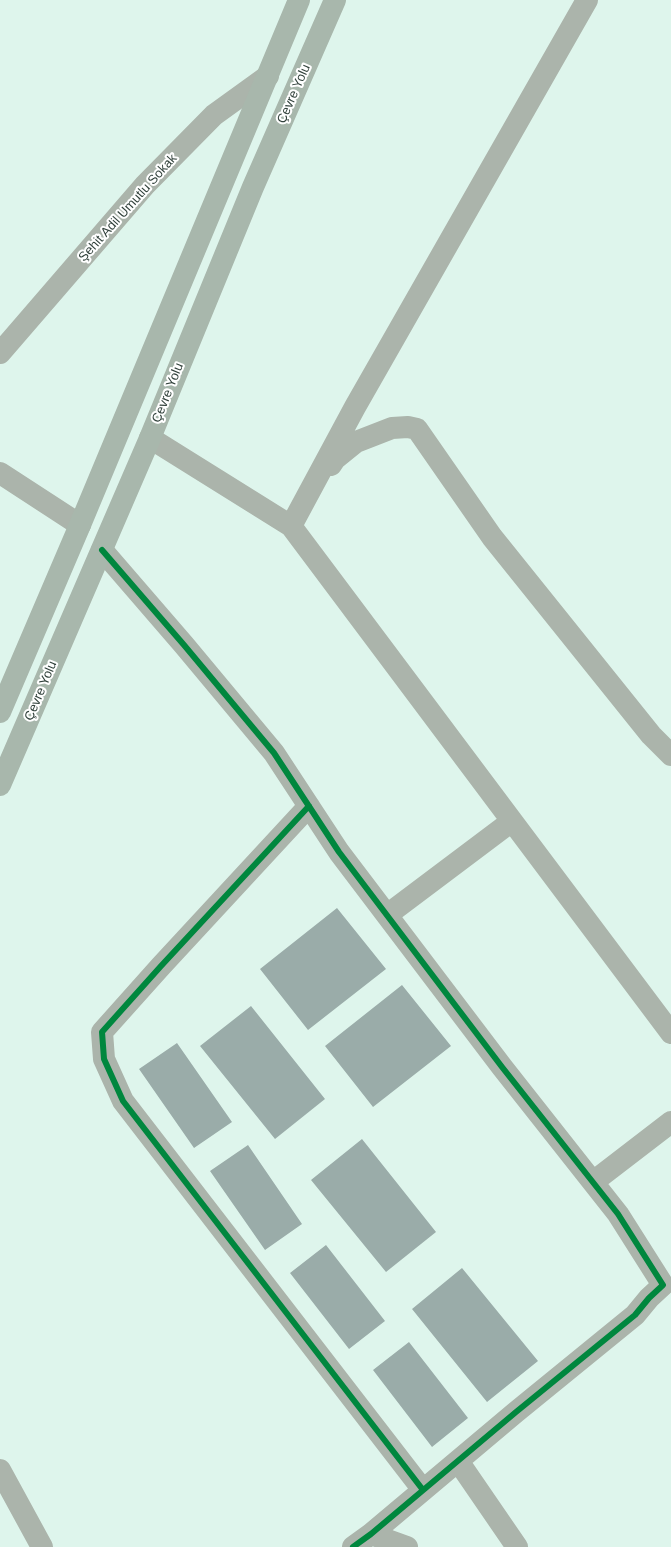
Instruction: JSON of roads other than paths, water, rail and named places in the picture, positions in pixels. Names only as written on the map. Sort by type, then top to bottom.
[{"type":"main road","points":[[0,712],[80,525],[299,0]]},
{"type":"main road","name":"Çevre Yolu","points":[[0,785],[150,438],[253,187],[335,0]]},
{"type":"street","points":[[291,526],[355,407],[587,0]]},
{"type":"street","name":"Şehit Adil Umutlu Sokak","points":[[0,352],[145,186],[214,115],[268,76]]},
{"type":"street","points":[[291,526],[335,459],[356,442],[392,428],[408,427],[417,429],[492,537],[651,735],[671,755]]},
{"type":"street","points":[[150,438],[291,526],[671,1033]]},
{"type":"street","points":[[0,474],[80,525]]},
{"type":"street","points":[[102,550],[274,753],[339,852],[502,1067],[618,1214],[667,1290],[648,1298],[635,1315],[353,1547]]},
{"type":"street","points":[[309,806],[160,966],[102,1032],[104,1059],[123,1101],[423,1490]]},
{"type":"street","points":[[387,915],[512,821]]},
{"type":"street","points":[[593,1182],[671,1122]]},
{"type":"street","points":[[458,1461],[516,1547]]},
{"type":"street","points":[[0,1470],[42,1547]]},
{"type":"street","points":[[370,1534],[407,1547]]}]
